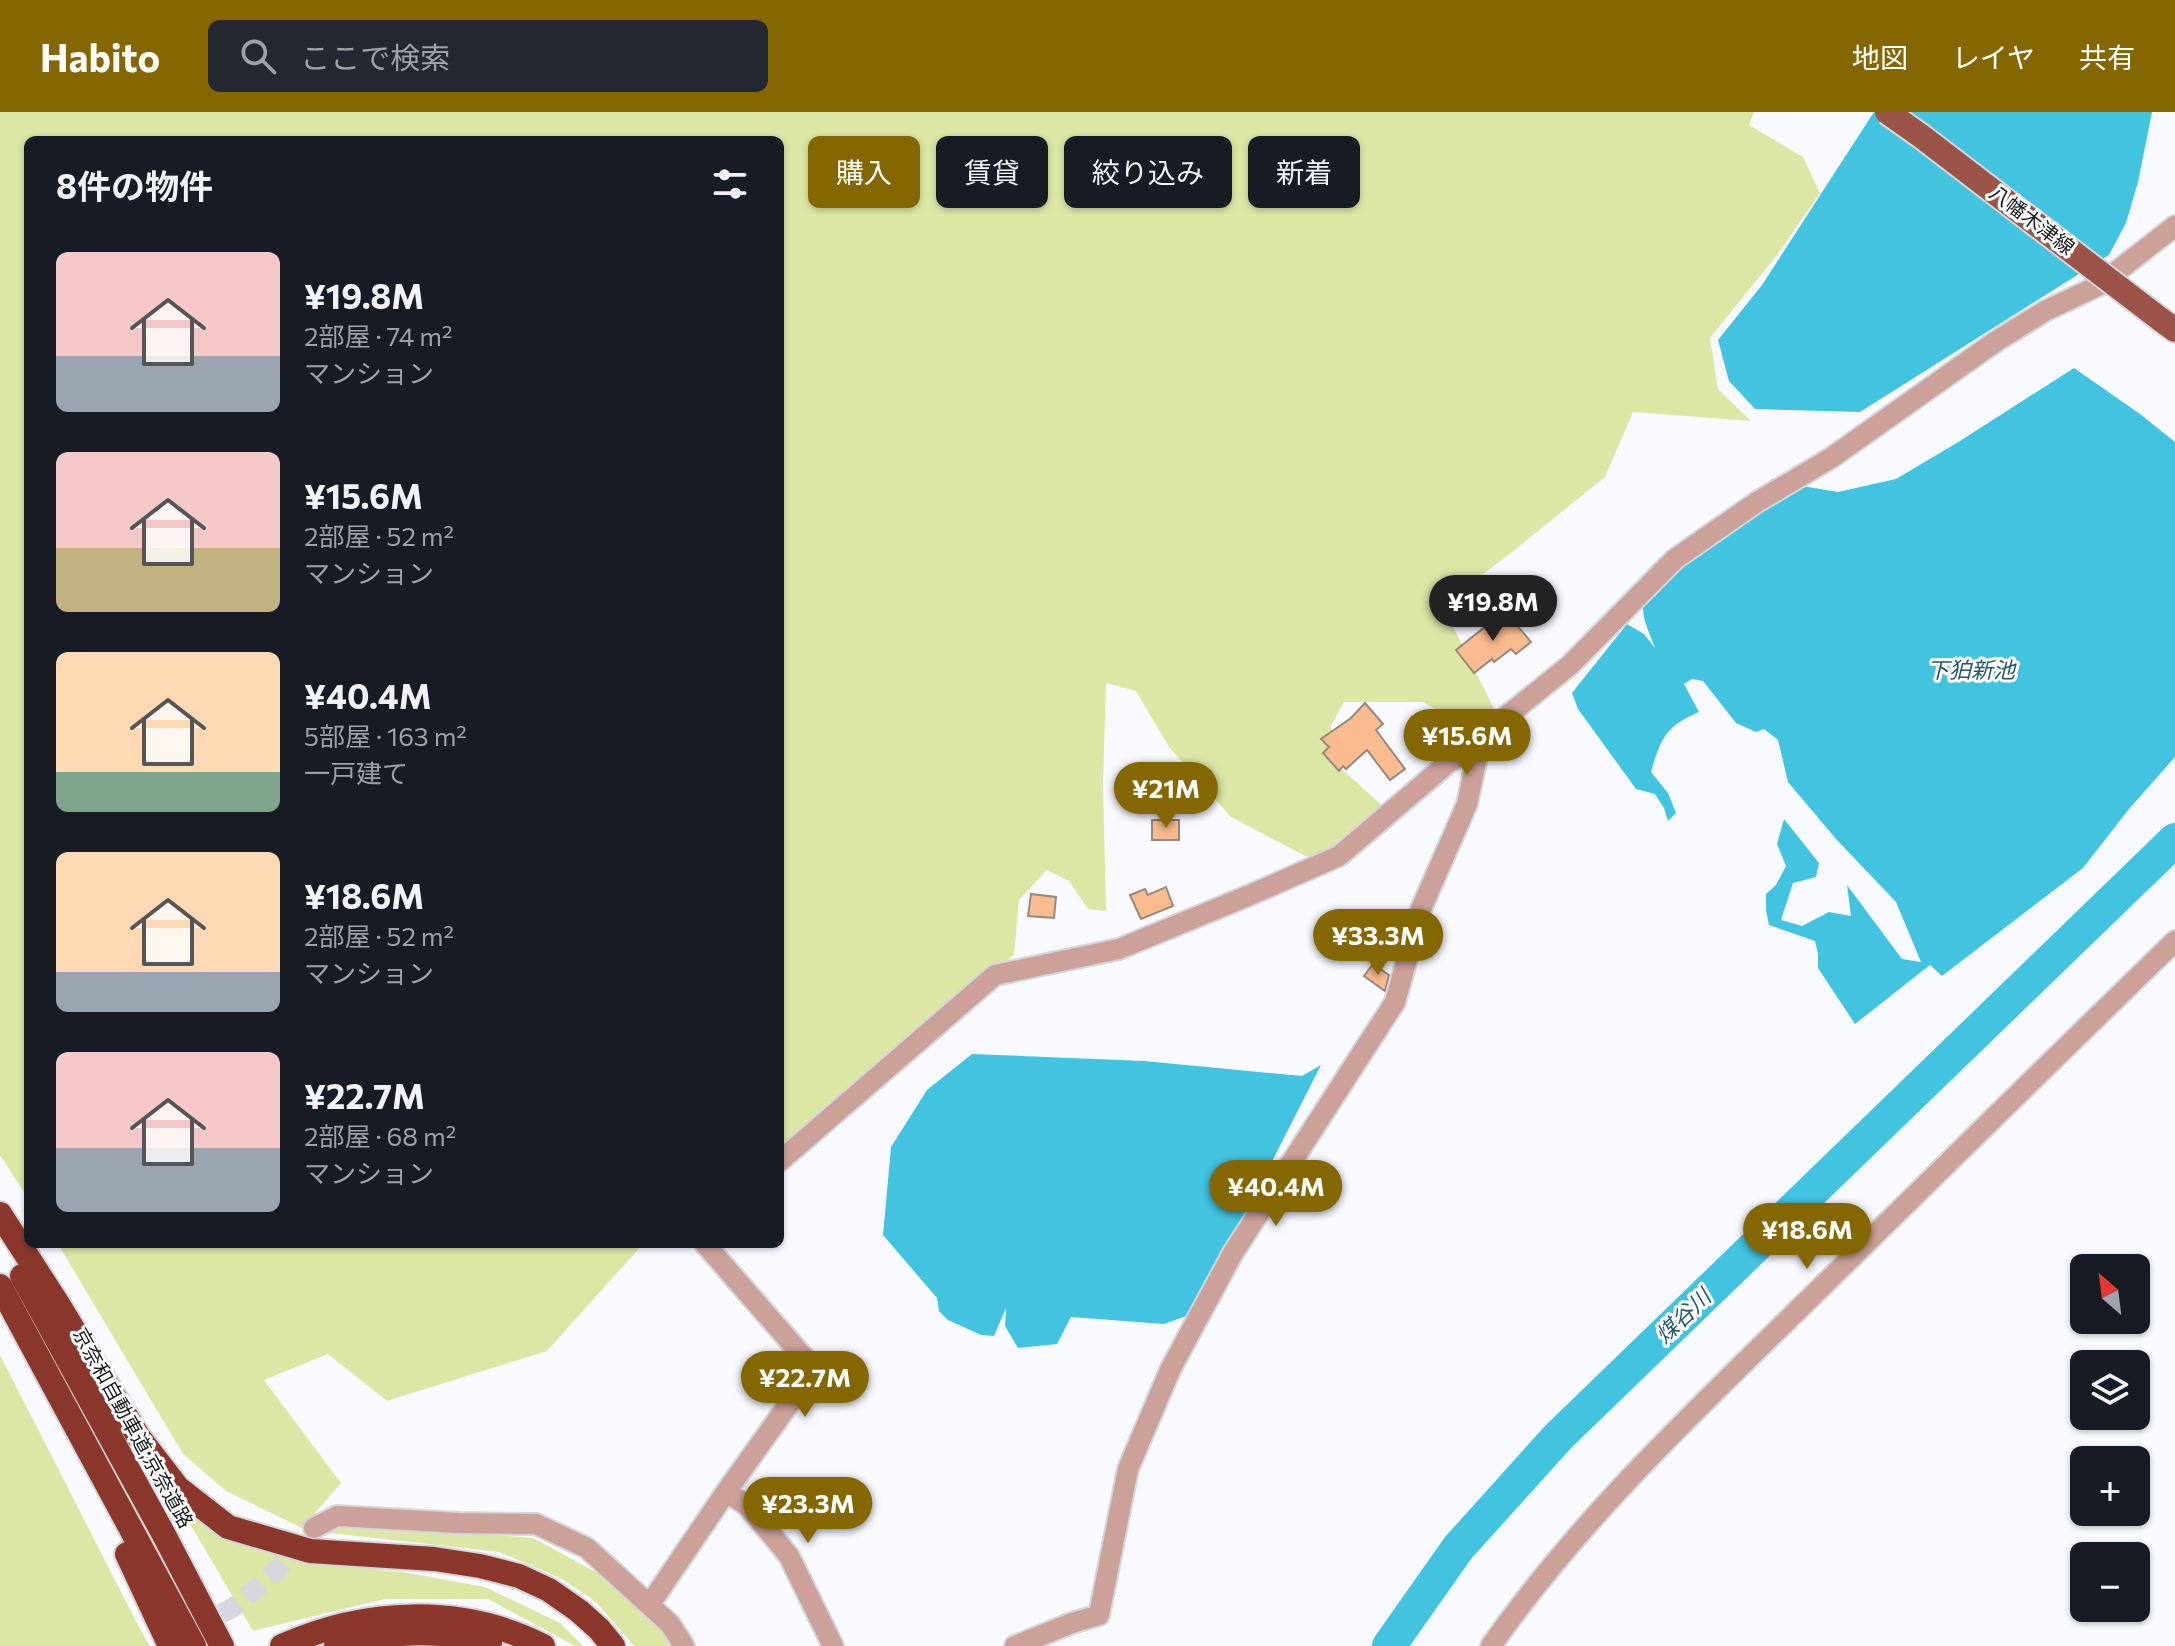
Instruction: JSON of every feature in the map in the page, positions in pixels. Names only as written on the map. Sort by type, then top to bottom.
[{"type":"highway","points":[[0,1214],[138,1436],[178,1488],[228,1527],[310,1551],[434,1559],[519,1576],[549,1590],[579,1611],[613,1646]]},
{"type":"highway","name":"京奈和自動車道;京奈道路","points":[[0,1235],[222,1646]]},
{"type":"highway","points":[[0,1286],[194,1646]]},
{"type":"highway","points":[[0,1309],[127,1554],[170,1646]]},
{"type":"highway","points":[[282,1646],[332,1629],[396,1616],[455,1617],[494,1626],[543,1646]]},
{"type":"highway","points":[[336,1646],[407,1633],[434,1633],[462,1636],[500,1646]]},
{"type":"main road","name":"八幡木津線","points":[[1887,112],[2168,324]]},
{"type":"street","points":[[784,1158],[995,975],[1119,949],[1339,856],[1448,763],[1480,743],[1508,715],[1570,665],[1675,559],[1757,502],[1831,458],[1995,342],[2045,311],[2098,286],[2175,226]]},
{"type":"street","points":[[1015,1646],[1099,1615],[1128,1469],[1171,1368],[1233,1253],[1395,1002],[1421,909],[1467,804],[1480,743]]},
{"type":"street","points":[[1491,1646],[1538,1581],[1658,1447],[2175,941]]},
{"type":"street","points":[[650,1604],[814,1369],[708,1248]]},
{"type":"street","points":[[726,1492],[748,1506],[789,1556],[833,1646]]},
{"type":"street","points":[[314,1528],[337,1516],[536,1524],[587,1548],[670,1624],[684,1646]]},
{"type":"green space","points":[[0,112],[1754,112],[1749,125],[1803,157],[1820,193],[1777,255],[1710,338],[1718,389],[1751,421],[1633,412],[1605,477],[1442,604],[1498,717],[1482,737],[1423,702],[1344,702],[1331,726],[1335,763],[1387,810],[1313,860],[1231,817],[1169,747],[1136,691],[1106,683],[1103,782],[1106,911],[1088,909],[1069,881],[1047,870],[1019,900],[1014,955],[784,1145],[784,136],[24,136],[24,1192],[0,1155]]},
{"type":"green space","points":[[60,1248],[639,1248],[547,1351],[387,1401],[328,1354],[264,1380],[341,1483],[302,1528],[226,1491],[183,1454]]},
{"type":"green space","points":[[0,1355],[140,1629],[150,1646],[0,1646]]},
{"type":"green space","points":[[180,1507],[238,1544],[307,1562],[408,1573],[485,1587],[560,1623],[583,1646],[575,1646],[488,1599],[385,1599],[253,1631]]},
{"type":"green space","points":[[340,1522],[533,1538],[612,1581],[660,1623],[676,1646],[634,1646],[596,1602],[562,1579],[499,1552],[321,1532]]},
{"type":"water","points":[[1874,112],[2152,112],[2126,223],[2109,255],[1860,412],[1755,409],[1729,381],[1718,340],[1762,285]]},
{"type":"water","name":"下狛新池","points":[[2074,368],[2175,442],[2175,757],[2083,868],[1942,976],[1930,965],[1855,1024],[1818,968],[1815,941],[1769,925],[1766,894],[1776,885],[1786,866],[1777,844],[1784,819],[1819,863],[1816,877],[1793,883],[1781,920],[1802,926],[1829,912],[1851,916],[1847,885],[1902,959],[1921,962],[1896,902],[1836,839],[1788,782],[1778,740],[1764,729],[1756,732],[1736,723],[1703,681],[1692,679],[1684,684],[1699,712],[1679,722],[1666,734],[1651,772],[1668,793],[1676,813],[1668,821],[1655,794],[1636,789],[1578,709],[1572,693],[1627,624],[1644,634],[1655,648],[1644,619],[1643,607],[1651,588],[1714,539],[1802,486],[1838,492],[1896,479]]},
{"type":"water","points":[[972,1054],[1144,1061],[1302,1076],[1321,1065],[1195,1313],[1164,1324],[1071,1317],[1057,1344],[1018,1348],[1005,1326],[1006,1308],[994,1336],[981,1335],[948,1320],[939,1311],[937,1298],[883,1235],[891,1147],[927,1090]]},
{"type":"building","points":[[1505,611],[1531,642],[1516,654],[1511,649],[1494,662],[1492,659],[1474,673],[1456,650]]},
{"type":"building","points":[[1365,703],[1383,724],[1376,730],[1405,769],[1390,780],[1367,750],[1346,769],[1343,766],[1339,771],[1323,753],[1329,747],[1321,739],[1351,718]]},
{"type":"building","points":[[1152,820],[1179,820],[1179,840],[1152,840]]},
{"type":"building","points":[[1166,887],[1173,906],[1141,919],[1130,895],[1145,889],[1148,895]]},
{"type":"building","points":[[1031,894],[1056,897],[1054,918],[1028,916]]},
{"type":"building","points":[[1373,964],[1389,975],[1385,991],[1364,976]]},
{"type":"waterway","name":"煤谷川","points":[[1389,1646],[1458,1548],[1558,1437],[2175,840]]},
{"type":"tunnel","points":[[195,1628],[234,1607],[275,1572],[306,1537]]}]
